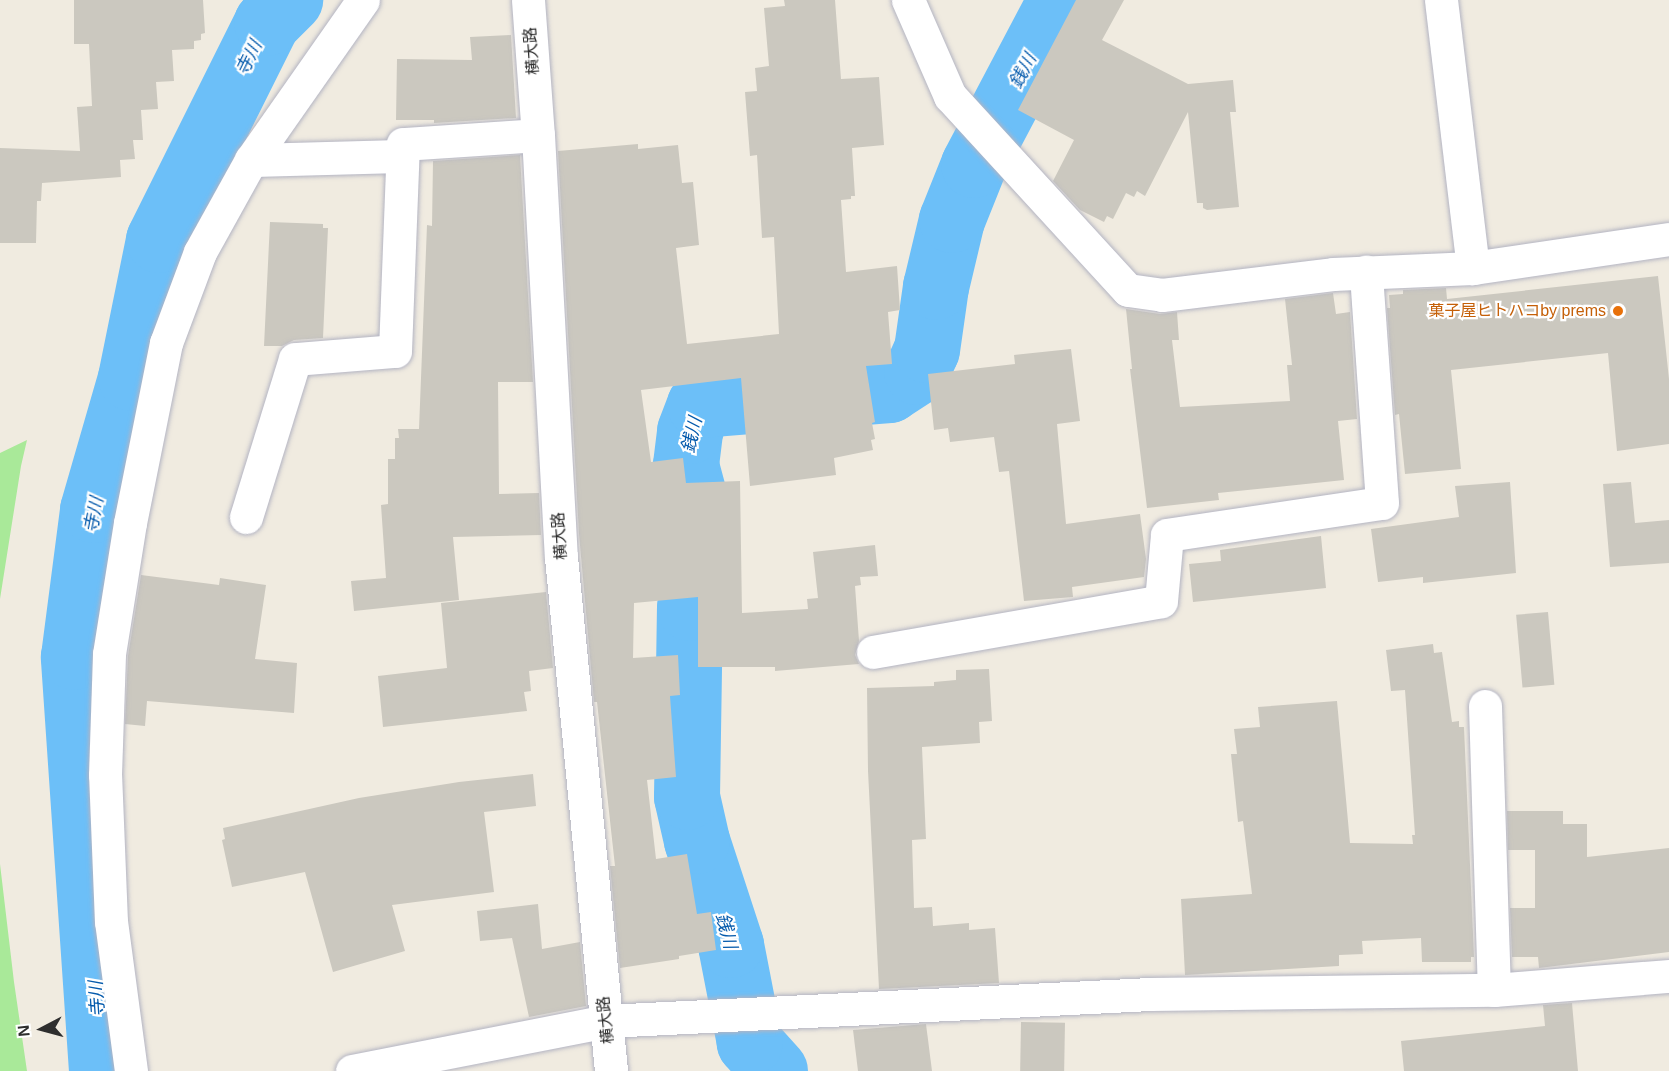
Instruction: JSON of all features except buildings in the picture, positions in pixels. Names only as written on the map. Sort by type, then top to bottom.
[{"type":"street","points":[[131,1071],[111,922],[105,775],[109,654],[130,523],[166,343],[200,252],[251,160],[363,0]]},
{"type":"street","name":"横大路","points":[[528,0],[538,135],[561,557],[611,1071]]},
{"type":"street","points":[[908,0],[950,96],[1128,290],[1162,295],[1333,274],[1473,268],[1669,239]]},
{"type":"street","points":[[1441,0],[1473,268]]},
{"type":"street","points":[[246,517],[296,359],[395,351],[403,144],[538,135]]},
{"type":"street","points":[[251,160],[402,156]]},
{"type":"street","points":[[873,652],[1161,601],[1167,535],[1383,503],[1366,272]]},
{"type":"street","points":[[1485,706],[1494,990]]},
{"type":"street","points":[[352,1071],[606,1021],[1150,994],[1494,990],[1669,976]]},
{"type":"green space","points":[[27,440],[21,466],[0,599],[0,453]]},
{"type":"green space","points":[[0,864],[14,982],[27,1071],[0,1071]]},
{"type":"waterway","name":"寺川","points":[[102,1071],[74,657],[93,510],[131,378],[159,240],[267,23],[290,0]]},
{"type":"waterway","name":"銭川","points":[[775,1071],[750,1043],[731,945],[697,841],[687,797],[690,608],[698,544],[695,499],[686,465],[690,431],[700,405],[889,390],[917,372],[927,350],[936,287],[952,220],[974,165],[1061,0]]},
{"type":"place","name":"菓子屋ヒトハコby prems","points":[[1618,311]]}]
